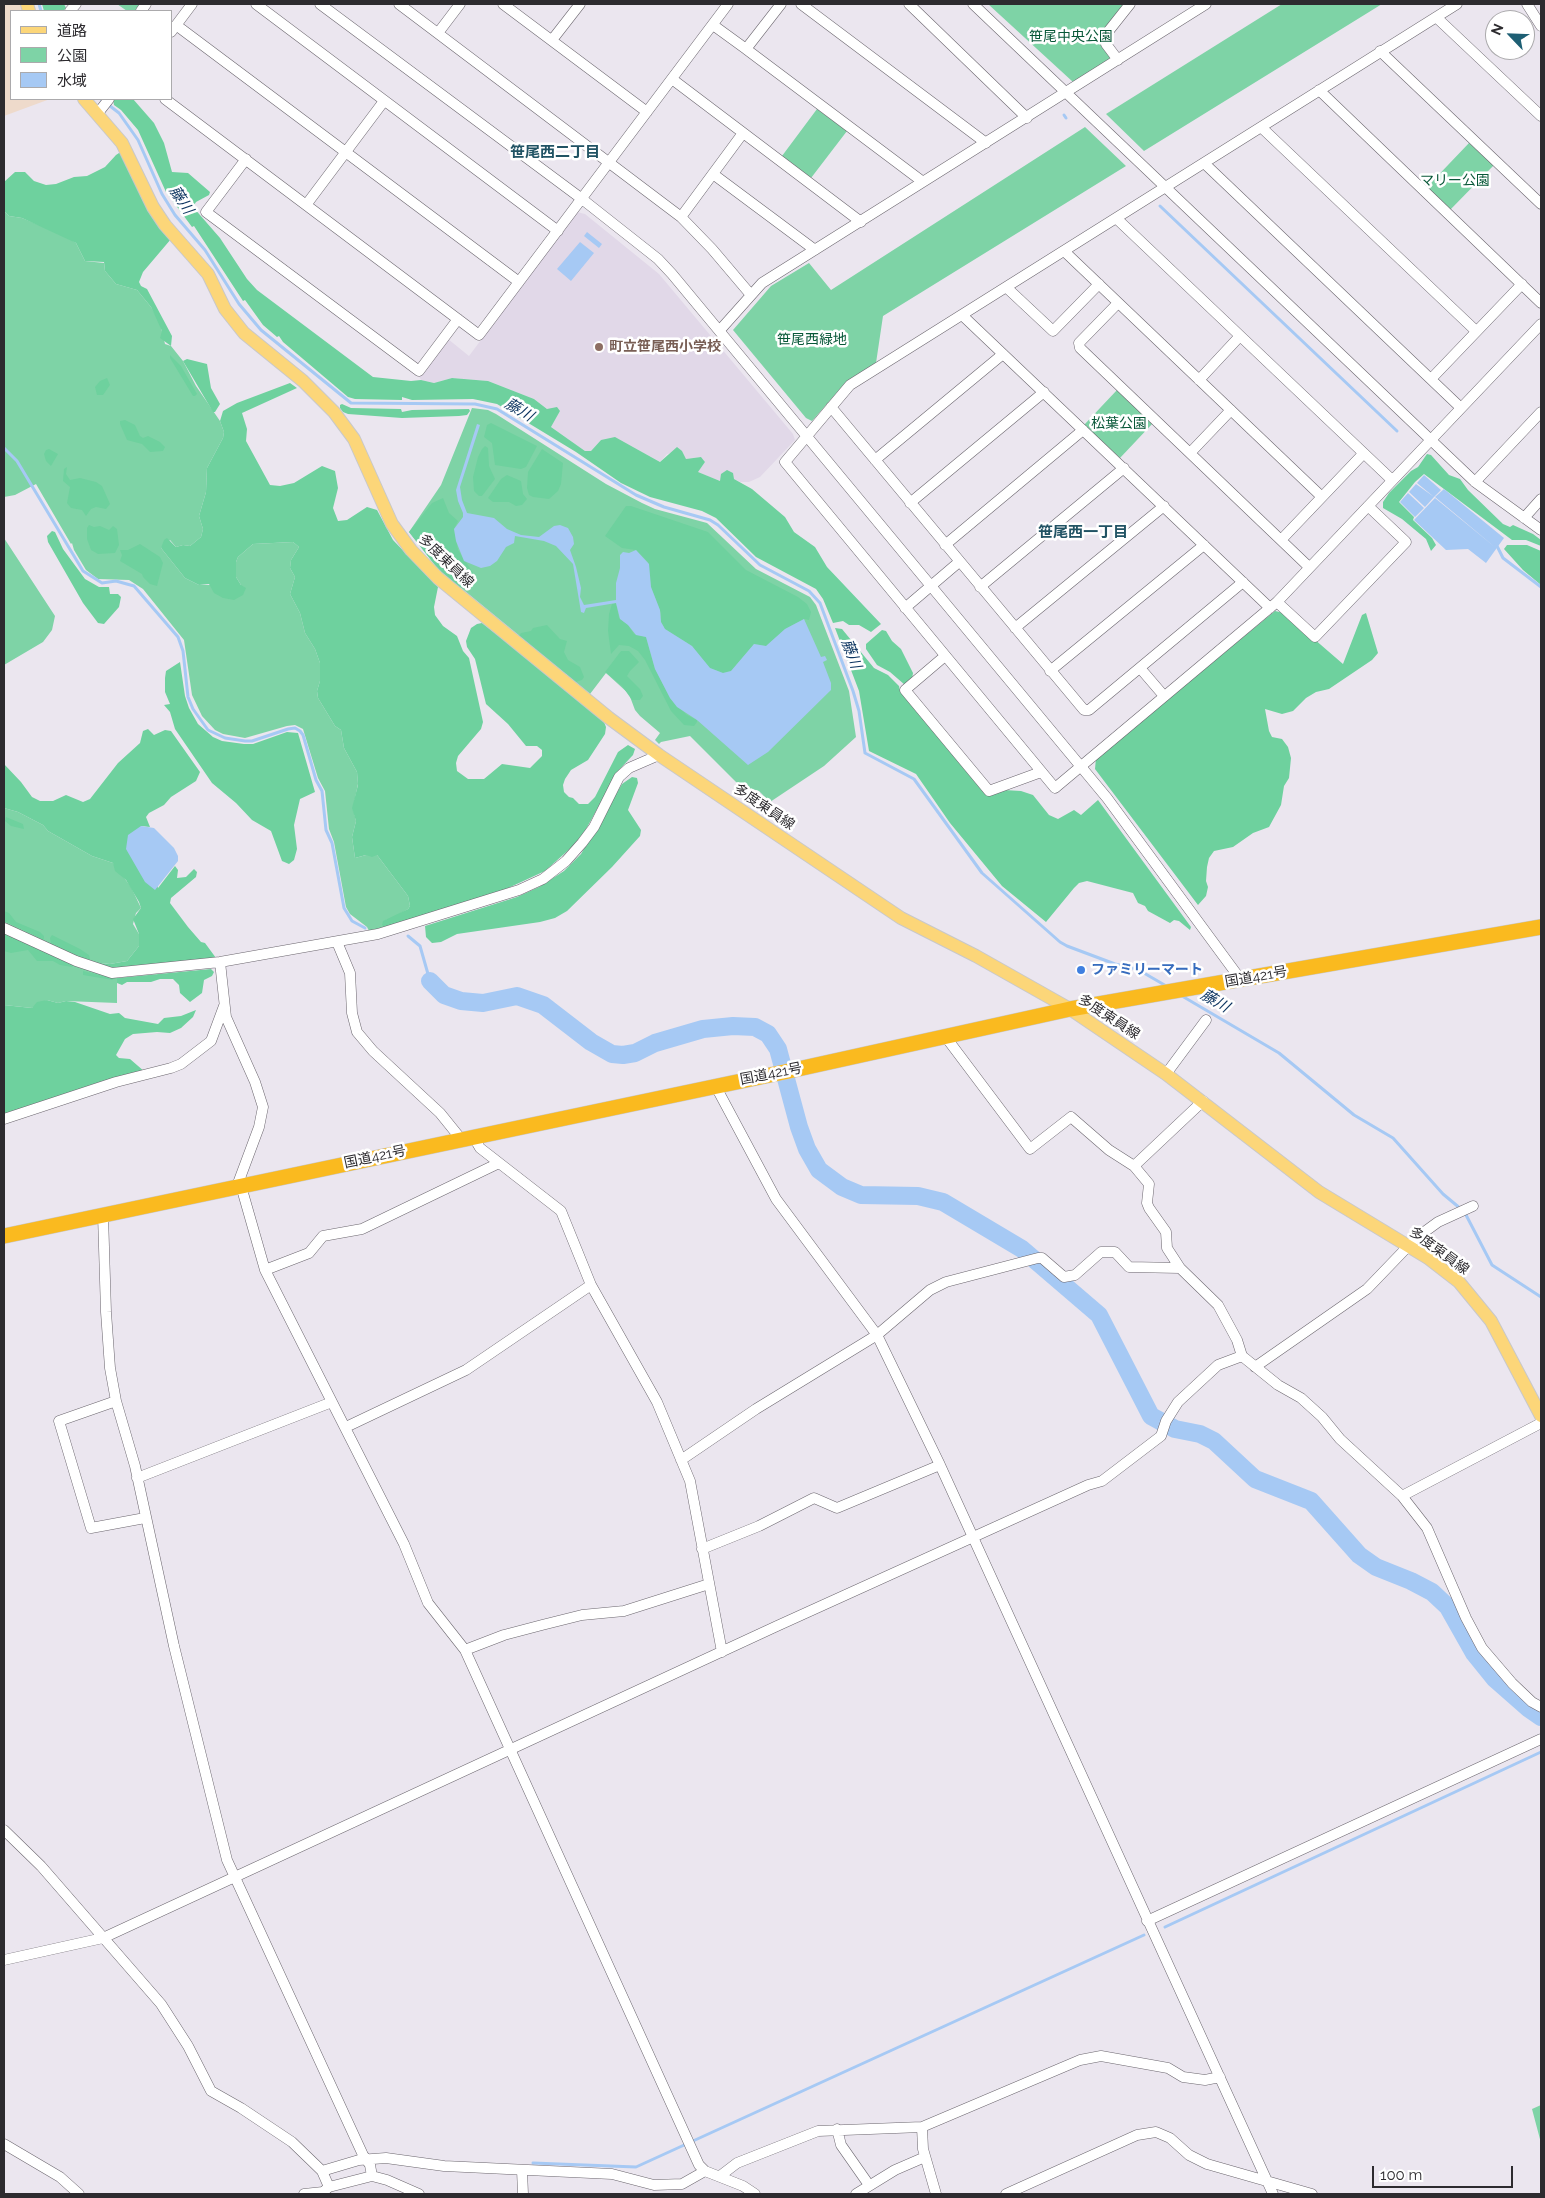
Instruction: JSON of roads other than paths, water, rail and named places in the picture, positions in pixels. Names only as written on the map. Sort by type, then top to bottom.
[{"type":"highway","name":"国道421号","points":[[4,1236],[783,1072],[1070,1009],[1541,927]]},
{"type":"main road","name":"多度東員線","points":[[85,100],[100,111],[122,143],[153,207],[165,225],[208,274],[225,309],[244,333],[303,381],[334,412],[354,439],[392,524],[411,550],[438,578],[609,718],[659,755],[901,918],[976,956],[1070,1009],[1203,1101],[1319,1192],[1408,1245],[1459,1282],[1491,1321],[1541,1416]]},
{"type":"street","points":[[192,4],[174,29],[346,153],[519,282]]},
{"type":"street","points":[[256,4],[558,231]]},
{"type":"street","points":[[320,4],[582,199],[658,259],[720,330],[1107,798],[1241,980]]},
{"type":"street","points":[[399,4],[681,217],[712,249],[751,296]]},
{"type":"street","points":[[438,33],[460,4]]},
{"type":"street","points":[[503,4],[647,112]]},
{"type":"street","points":[[552,40],[580,4]]},
{"type":"street","points":[[166,100],[479,335],[728,4]]},
{"type":"street","points":[[746,49],[781,4]]},
{"type":"street","points":[[802,4],[986,143]]},
{"type":"street","points":[[909,4],[1027,118]]},
{"type":"street","points":[[973,4],[1474,482],[1541,530]]},
{"type":"street","points":[[1118,60],[1106,44],[1107,33],[1130,4]]},
{"type":"street","points":[[720,330],[762,284],[1206,4]]},
{"type":"street","points":[[1457,4],[850,384],[785,462],[1055,788],[1273,605],[1541,324]]},
{"type":"street","points":[[1527,4],[1541,26]]},
{"type":"street","points":[[1436,17],[1541,116]]},
{"type":"street","points":[[713,25],[923,182]]},
{"type":"street","points":[[1380,52],[1541,204]]},
{"type":"street","points":[[672,80],[744,132],[861,222]]},
{"type":"street","points":[[1319,90],[1541,302]]},
{"type":"street","points":[[100,111],[108,100]]},
{"type":"street","points":[[306,205],[384,101]]},
{"type":"street","points":[[1261,127],[1476,331]]},
{"type":"street","points":[[681,217],[744,132]]},
{"type":"street","points":[[246,159],[206,212],[419,371],[458,319]]},
{"type":"street","points":[[1204,163],[1461,408]]},
{"type":"street","points":[[713,174],[815,250]]},
{"type":"street","points":[[1116,218],[1392,480]]},
{"type":"street","points":[[1064,251],[1322,497]]},
{"type":"street","points":[[1006,287],[1053,331],[1099,284]]},
{"type":"street","points":[[1430,379],[1522,284]]},
{"type":"street","points":[[1118,302],[1079,343],[1080,348],[1309,567]]},
{"type":"street","points":[[962,315],[1244,582],[1315,637],[1406,542],[1368,506]]},
{"type":"street","points":[[1199,380],[1240,336]]},
{"type":"street","points":[[875,460],[1003,354]]},
{"type":"street","points":[[910,502],[1044,392]]},
{"type":"street","points":[[831,407],[1081,708],[1087,711],[1244,582]]},
{"type":"street","points":[[1190,453],[1230,410]]},
{"type":"street","points":[[1474,482],[1541,412]]},
{"type":"street","points":[[945,545],[1083,430]]},
{"type":"street","points":[[1281,540],[1363,454]]},
{"type":"street","points":[[980,587],[1124,468]]},
{"type":"street","points":[[1524,518],[1541,499]]},
{"type":"street","points":[[1015,628],[1164,506]]},
{"type":"street","points":[[1050,671],[1204,544]]},
{"type":"street","points":[[905,608],[959,562]]},
{"type":"street","points":[[945,656],[905,690],[989,791],[1041,772]]},
{"type":"street","points":[[1140,668],[1164,696]]},
{"type":"street","points":[[4,928],[76,961],[112,973],[220,962],[378,934],[519,890],[543,879],[566,861],[582,843],[594,827],[620,777],[629,768],[659,755]]},
{"type":"street","points":[[336,942],[350,973],[352,1013],[357,1032],[372,1051],[467,1138],[561,1211],[591,1285],[657,1402],[690,1481],[722,1652]]},
{"type":"street","points":[[220,962],[226,1017],[262,1098],[263,1107],[259,1127],[239,1186],[265,1270],[404,1544],[428,1603],[465,1650],[699,2165],[705,2171],[720,2176],[755,2194]]},
{"type":"street","points":[[4,1119],[116,1082],[181,1064],[211,1041],[224,1006]]},
{"type":"street","points":[[1166,1074],[1206,1020]]},
{"type":"street","points":[[945,1036],[1030,1149],[1071,1117],[1109,1150],[1134,1166],[1149,1184],[1148,1208],[1166,1232],[1167,1248],[1180,1268],[1218,1305],[1237,1340],[1242,1356],[1278,1385],[1302,1398],[1322,1417],[1340,1439],[1402,1496],[1427,1528],[1466,1618],[1482,1648],[1512,1683],[1532,1702],[1541,1707]]},
{"type":"street","points":[[715,1085],[776,1199],[877,1334],[940,1465],[1147,1921],[1274,2194]]},
{"type":"street","points":[[1134,1166],[1203,1101]]},
{"type":"street","points":[[265,1270],[309,1253],[319,1238],[323,1236],[362,1229],[499,1163]]},
{"type":"street","points":[[1255,1366],[1367,1289],[1408,1245],[1438,1222],[1471,1206]]},
{"type":"street","points":[[103,1215],[106,1312],[110,1368],[116,1400],[137,1478],[144,1518],[156,1558],[174,1646],[227,1860],[355,2138],[367,2159],[372,2176]]},
{"type":"street","points":[[681,1460],[756,1409],[877,1334],[930,1290],[946,1282],[1038,1258],[1042,1258],[1064,1277],[1075,1275],[1101,1252],[1115,1252],[1130,1267],[1180,1268]]},
{"type":"street","points":[[346,1427],[466,1370],[591,1285]]},
{"type":"street","points":[[4,1960],[103,1938],[722,1652],[1088,1485],[1102,1481],[1161,1436],[1166,1421],[1178,1402],[1218,1364],[1242,1356]]},
{"type":"street","points":[[116,1400],[59,1421],[91,1528],[144,1518]]},
{"type":"street","points":[[137,1478],[332,1402]]},
{"type":"street","points":[[1402,1496],[1541,1423]]},
{"type":"street","points":[[702,1549],[759,1526],[814,1498],[837,1508],[940,1465]]},
{"type":"street","points":[[465,1650],[542,1625],[582,1615],[624,1610],[709,1584]]},
{"type":"street","points":[[1147,1921],[1541,1739]]},
{"type":"street","points":[[4,1830],[41,1866],[146,1986],[172,2020],[188,2046],[211,2091],[283,2135],[322,2171],[325,2191]]},
{"type":"street","points":[[720,2176],[737,2163],[806,2134],[837,2129],[922,2127],[1080,2060],[1101,2056],[1168,2068],[1183,2077],[1205,2080],[1220,2077]]},
{"type":"street","points":[[922,2127],[925,2157],[936,2194]]},
{"type":"street","points":[[837,2129],[841,2145],[869,2186]]},
{"type":"street","points":[[1006,2194],[1137,2135],[1156,2132],[1170,2138],[1189,2155],[1206,2164],[1312,2194]]},
{"type":"street","points":[[4,2144],[60,2176],[79,2194]]},
{"type":"street","points":[[856,2194],[911,2162],[925,2157]]},
{"type":"street","points":[[322,2171],[367,2159],[386,2158],[444,2166],[612,2174],[654,2185],[682,2184],[705,2171]]},
{"type":"street","points":[[522,2170],[523,2194]]},
{"type":"street","points":[[304,2194],[325,2191],[372,2176],[388,2180],[419,2194]]},
{"type":"water","points":[[587,232],[602,244],[599,248],[584,236]]},
{"type":"water","points":[[580,242],[594,253],[571,281],[557,269]]},
{"type":"water","points":[[477,424],[480,425],[460,487],[467,513],[494,518],[507,529],[521,535],[539,537],[554,526],[560,525],[568,528],[573,537],[574,544],[570,550],[581,588],[580,597],[584,605],[616,600],[616,583],[620,568],[620,555],[623,552],[629,553],[636,550],[649,564],[651,587],[660,610],[661,622],[665,629],[692,646],[710,668],[723,673],[731,671],[754,644],[766,646],[785,629],[804,619],[821,657],[825,656],[827,660],[823,662],[831,683],[831,690],[768,752],[748,765],[697,720],[677,707],[670,698],[655,669],[646,637],[636,635],[620,619],[616,603],[586,608],[584,613],[581,612],[573,564],[556,546],[544,541],[515,536],[514,543],[506,547],[497,561],[490,566],[481,568],[464,561],[456,541],[454,529],[463,517],[456,490]]},
{"type":"water","points":[[1424,475],[1441,490],[1434,497],[1417,483]]},
{"type":"water","points":[[1416,484],[1434,497],[1425,507],[1409,492]]},
{"type":"water","points":[[1444,489],[1504,538],[1486,563],[1468,549],[1446,550],[1414,520],[1435,498],[1496,548],[1435,497]]},
{"type":"water","points":[[1408,493],[1424,508],[1415,517],[1400,502]]},
{"type":"water","points":[[141,826],[154,828],[174,848],[178,856],[178,861],[155,890],[145,882],[126,849],[128,835]]},
{"type":"waterway","name":"藤川","points":[[39,4],[41,10]]},
{"type":"waterway","name":"藤川","points":[[102,100],[119,113],[138,140],[162,194],[175,215],[205,250],[239,304],[261,330],[351,403],[475,404],[497,409],[636,495],[664,507],[710,520],[718,525],[760,565],[809,591],[820,603],[853,691],[859,711],[865,753],[914,779],[982,873],[1060,942],[1115,964],[1137,969],[1168,987]]},
{"type":"waterway","points":[[1160,206],[1397,431]]},
{"type":"waterway","points":[[4,448],[17,461],[83,571],[102,583],[116,581],[134,586],[178,637],[183,651],[188,697],[193,709],[208,730],[225,738],[245,741],[252,741],[288,729],[295,728],[300,731],[303,735],[316,780],[322,791],[326,830],[332,843],[344,908],[352,921],[365,928]]},
{"type":"waterway","points":[[1496,544],[1503,558],[1541,587]]},
{"type":"waterway","points":[[408,936],[420,946],[430,981]]},
{"type":"waterway","points":[[430,981],[444,995],[461,1001],[483,1003],[517,996],[543,1005],[591,1042],[612,1054],[635,1053],[655,1043],[703,1029],[733,1026],[755,1027],[768,1034],[778,1049],[799,1127],[807,1149],[819,1170],[842,1187],[861,1195],[918,1196],[943,1202],[1022,1249],[1099,1315],[1151,1416],[1175,1429],[1200,1434],[1214,1441],[1255,1479],[1311,1501],[1359,1555],[1376,1567],[1432,1592],[1448,1607],[1474,1653],[1495,1679],[1541,1717]]},
{"type":"waterway","name":"藤川","points":[[1182,996],[1279,1053],[1354,1115],[1393,1138],[1443,1194],[1461,1209]]},
{"type":"waterway","name":"藤川","points":[[1465,1213],[1492,1265],[1541,1297]]},
{"type":"waterway","points":[[1165,1927],[1541,1752]]},
{"type":"waterway","points":[[533,2163],[636,2167],[1144,1935]]},
{"type":"place","name":"町立笹尾西小学校","points":[[599,347]]},
{"type":"place","name":"ファミリーマート","points":[[1081,970]]},
{"type":"district","name":"笹尾西二丁目","points":[[555,152]]},
{"type":"district","name":"笹尾西一丁目","points":[[1083,532]]},
{"type":"park label","name":"笹尾中央公園","points":[[1071,37]]},
{"type":"park label","name":"マリー公園","points":[[1455,181]]},
{"type":"park label","name":"笹尾西緑地","points":[[812,340]]},
{"type":"park label","name":"松葉公園","points":[[1119,424]]}]
